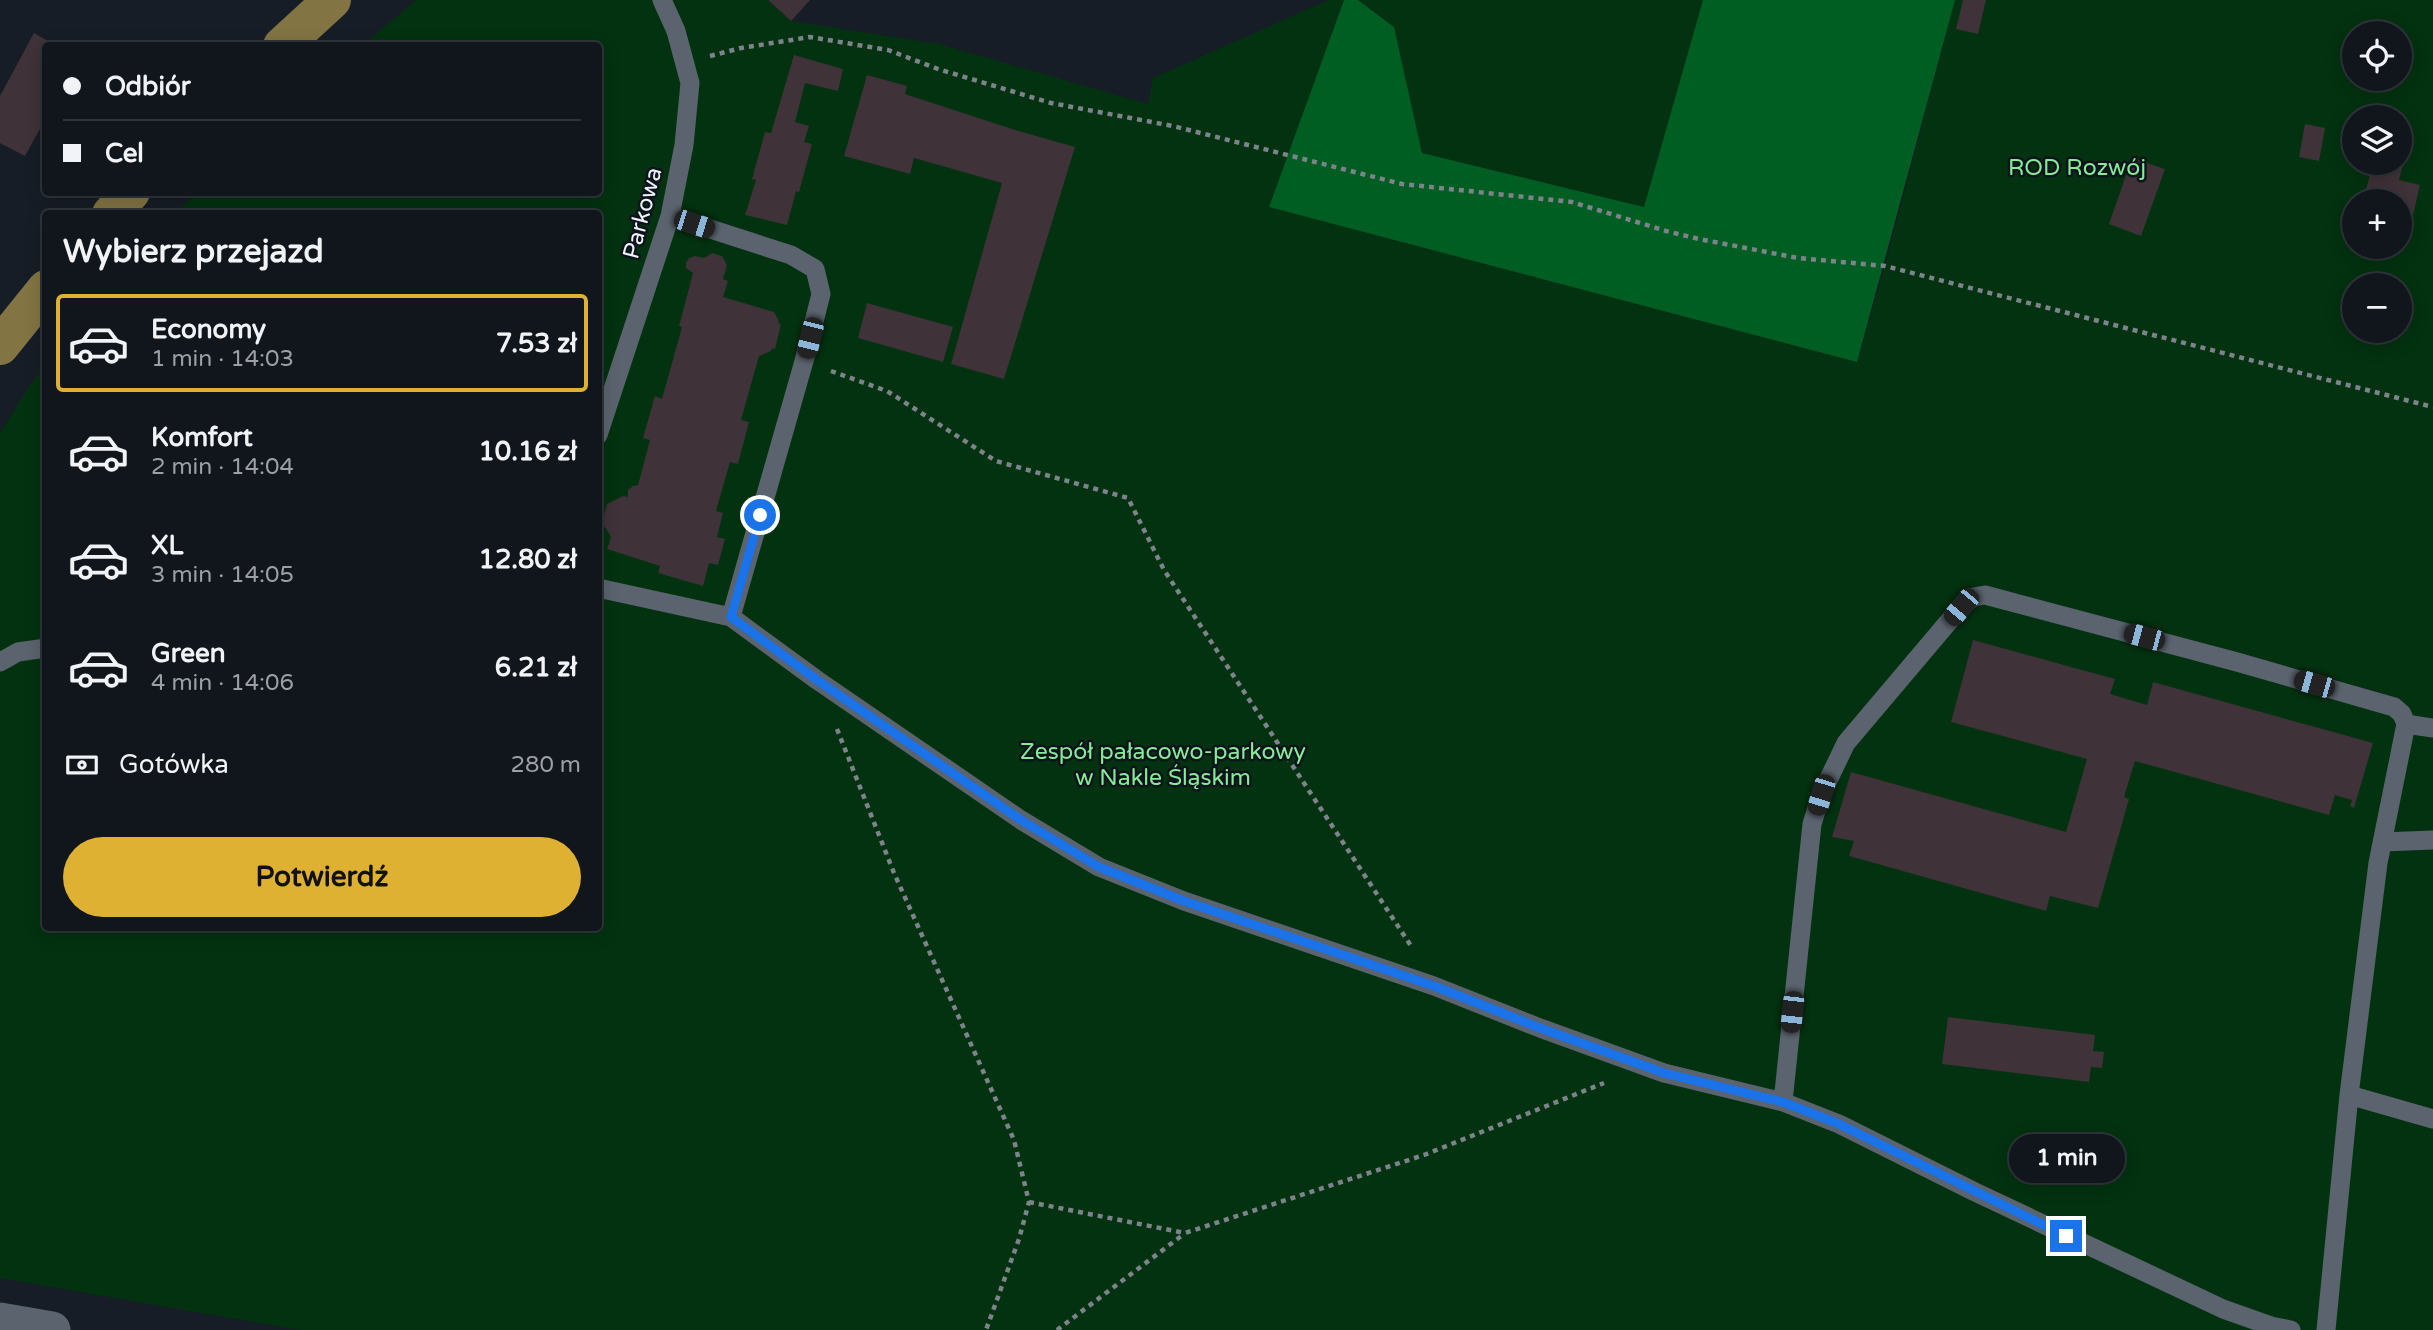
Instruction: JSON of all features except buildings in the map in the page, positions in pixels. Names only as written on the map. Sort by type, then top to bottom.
[{"type":"main road","points":[[286,42],[332,0]]},
{"type":"main road","points":[[115,210],[127,196]]},
{"type":"main road","points":[[0,346],[42,294]]},
{"type":"street","points":[[0,1321],[52,1330]]},
{"type":"lane","name":"Parkowa","points":[[602,423],[670,216],[688,113],[690,83],[676,31],[662,0]]},
{"type":"lane","points":[[670,216],[791,255],[815,269],[821,294],[731,617]]},
{"type":"lane","points":[[602,589],[731,617],[817,680],[1021,820],[1099,867],[1184,901],[1434,986],[1645,1066],[1783,1102],[1839,1124],[2222,1309],[2291,1330]]},
{"type":"lane","points":[[1783,1102],[1812,824],[1821,795],[1846,743],[1961,607],[1973,597],[1985,595],[2394,708],[2402,714],[2406,724],[2382,842],[2348,1095],[2326,1330]]},
{"type":"lane","points":[[0,662],[18,652],[42,649]]},
{"type":"lane","points":[[2406,724],[2433,728]]},
{"type":"lane","points":[[2382,842],[2433,840]]},
{"type":"lane","points":[[2348,1095],[2433,1119]]},
{"type":"path","points":[[685,62],[741,48],[810,37],[888,50],[938,69],[1051,103],[1173,126],[1402,184],[1572,202],[1699,239],[1798,258],[1885,266],[2433,407]]},
{"type":"path","points":[[804,361],[887,391],[996,461],[1128,498],[1164,570],[1405,934]]},
{"type":"path","points":[[817,680],[894,873],[1014,1140],[1029,1202],[1019,1239],[986,1330]]},
{"type":"path","points":[[1057,1330],[1185,1233],[1424,1155],[1645,1066]]},
{"type":"path","points":[[1029,1202],[1185,1233]]},
{"type":"green space","name":"Zespół pałacowo-parkowy w Nakle Śląskim","points":[[416,0],[768,0],[791,21],[939,44],[1148,104],[1153,78],[1328,0],[1344,0],[1269,207],[1857,362],[1955,0],[2433,0],[2433,1330],[299,1330],[0,1278],[0,433],[42,370],[42,931],[602,931],[602,210],[180,210],[193,196],[602,196],[602,42],[367,42]]},
{"type":"green space","points":[[1344,0],[1358,0],[1394,27],[1422,153],[1644,207],[1703,0],[1955,0],[1857,362],[1269,207]]},
{"type":"green space","points":[[1358,0],[1703,0],[1645,207],[1422,153],[1394,27]]},
{"type":"route","points":[[760,515],[731,617],[817,680],[1021,820],[1099,867],[1184,901],[1434,986],[1664,1073],[1783,1102],[1839,1124],[2066,1236]]},
{"type":"park label","name":"ROD Rozwój","points":[[2077,167]]}]
